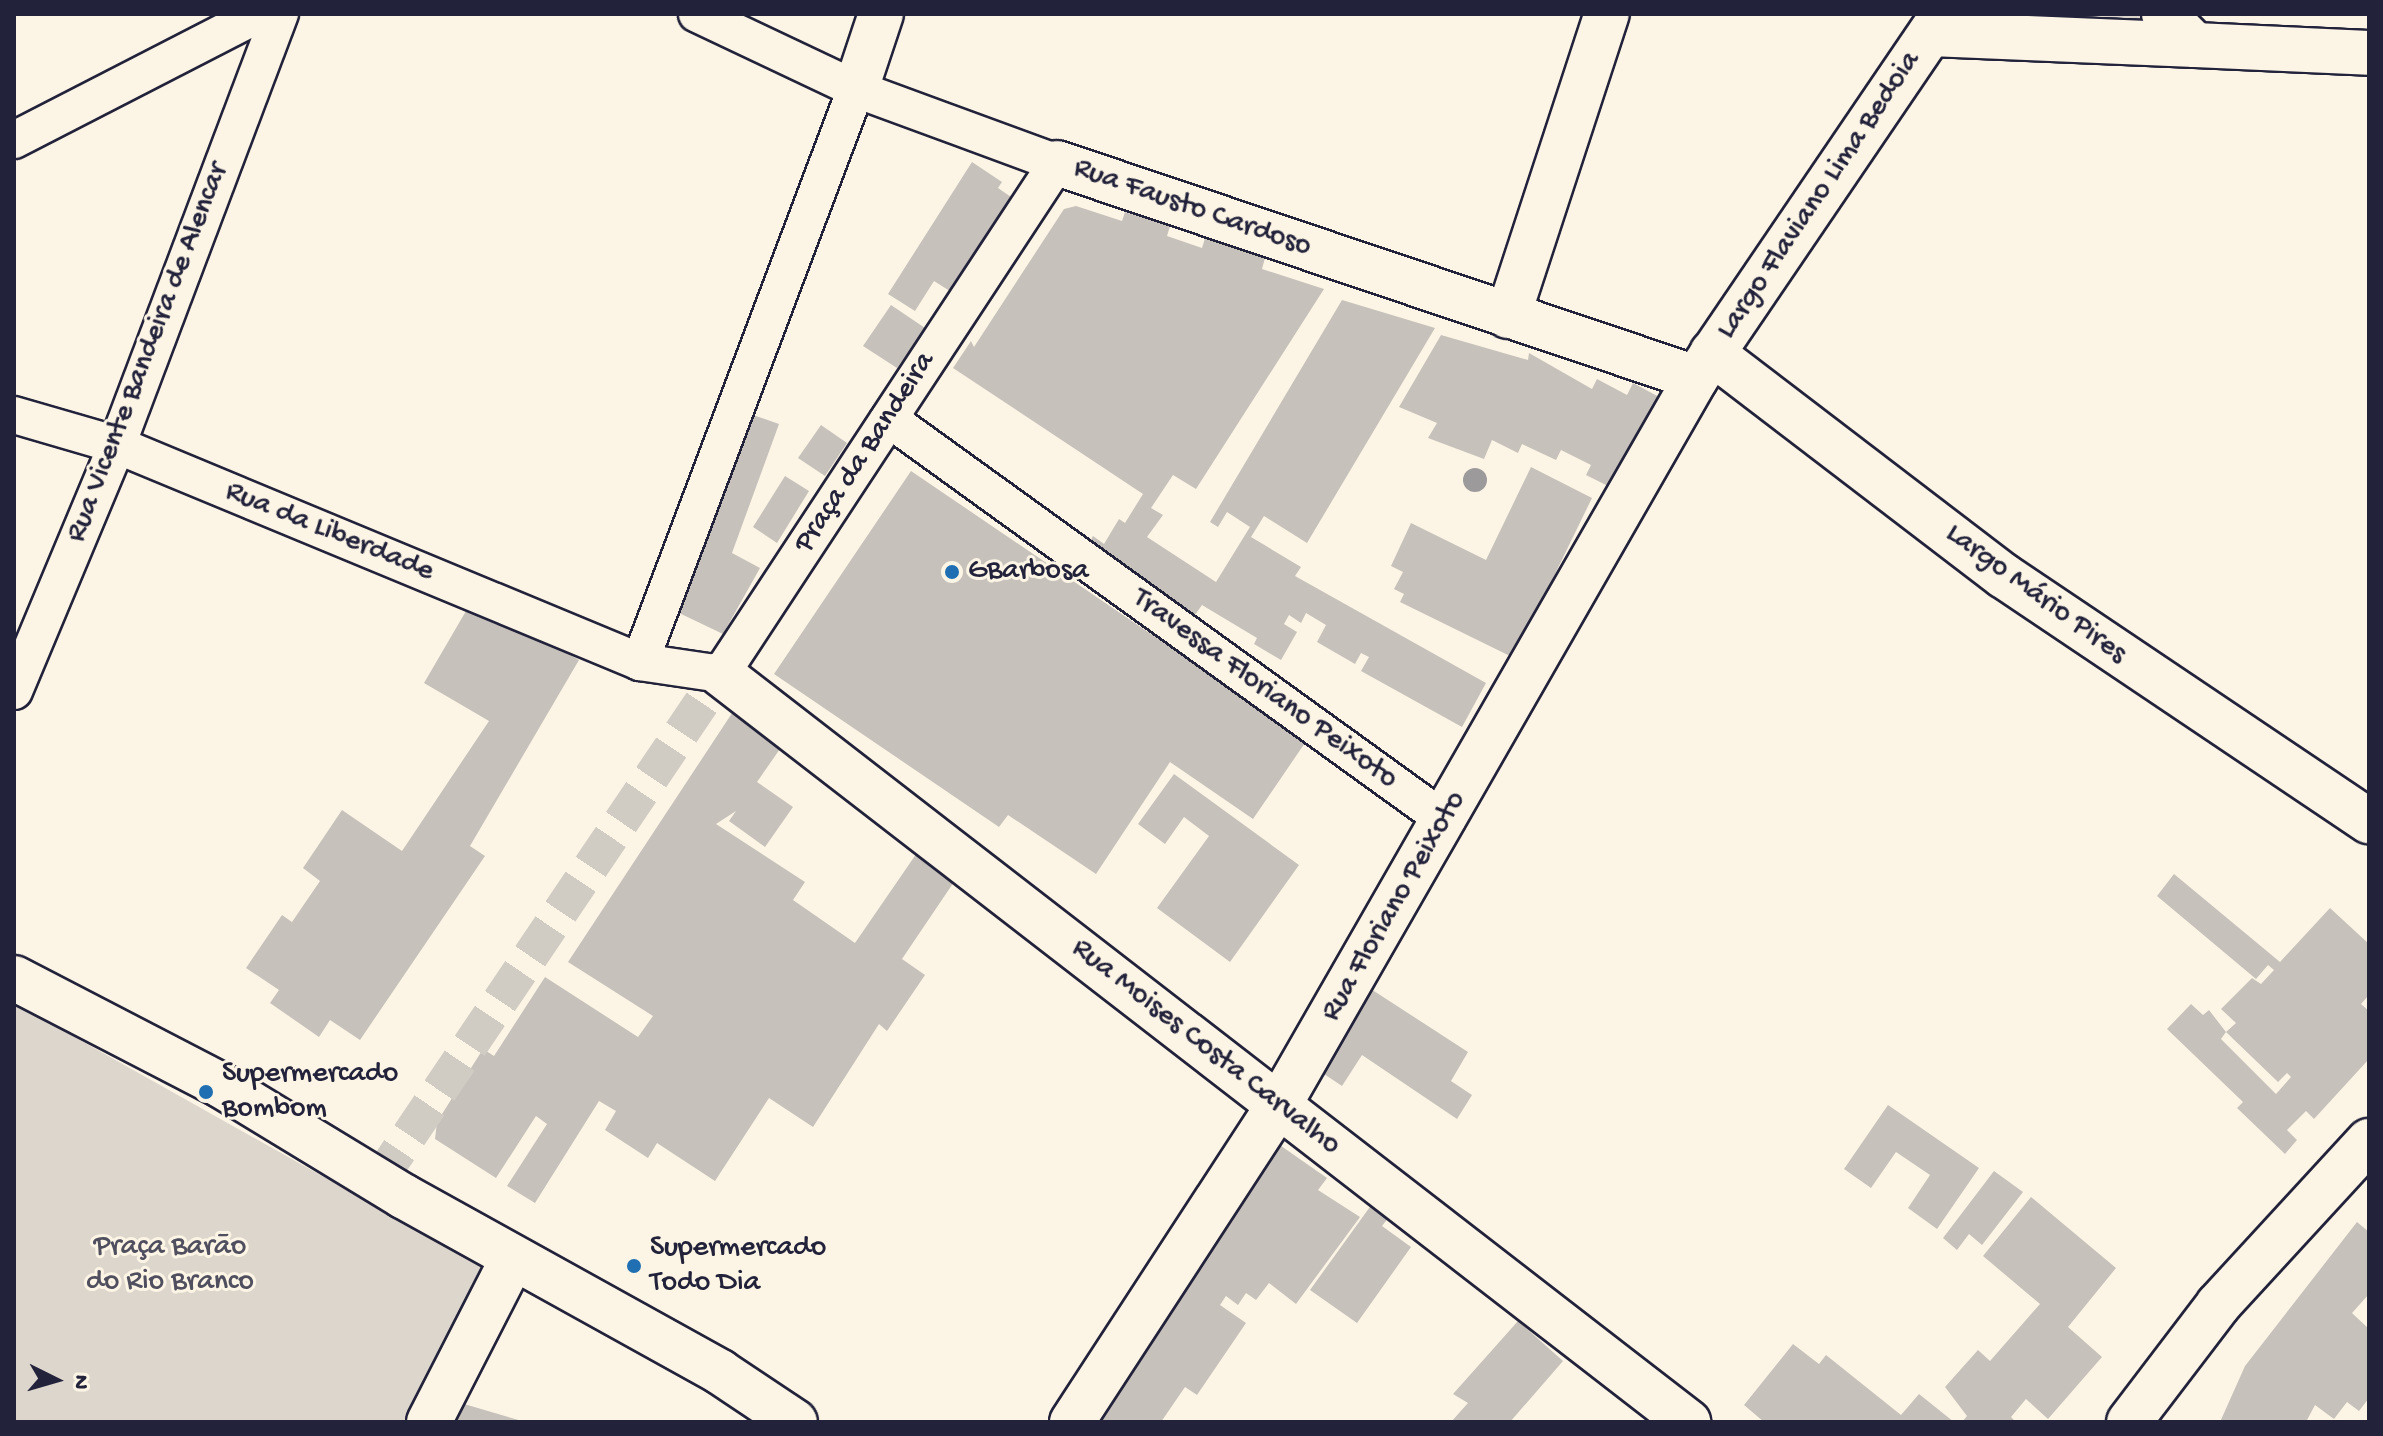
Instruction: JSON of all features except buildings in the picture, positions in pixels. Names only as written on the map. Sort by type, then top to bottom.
[{"type":"street","points":[[14,140],[259,14]]},
{"type":"street","name":"Rua Vicente Bandeira de Alencar","points":[[14,691],[117,445],[280,14]]},
{"type":"street","name":"Rua Fausto Cardoso","points":[[697,14],[856,89],[1057,163],[1508,316],[1704,366]]},
{"type":"street","points":[[721,674],[640,662],[856,89],[881,14]]},
{"type":"street","points":[[1508,316],[1607,14]]},
{"type":"street","points":[[2164,14],[2195,45]]},
{"type":"street","points":[[1937,24],[2195,45],[2369,53]]},
{"type":"street","name":"Largo Flaviano Lima Bedoia","points":[[1704,366],[1937,24]]},
{"type":"street","name":"Praça da Bandeira","points":[[721,674],[1057,163]]},
{"type":"street","name":"Rua Floriano Peixoto","points":[[1072,1422],[1279,1105],[1446,821],[1704,366]]},
{"type":"street","name":"Largo Mário Pires","points":[[1704,366],[2004,576],[2369,821]]},
{"type":"street","name":"Rua da Liberdade","points":[[14,415],[117,445],[640,662]]},
{"type":"street","name":"Travessa Floriano Peixoto","points":[[889,419],[1446,821]]},
{"type":"street","name":"Rua Moises Costa Carvalho","points":[[721,674],[1688,1422]]},
{"type":"street","points":[[14,978],[222,1086],[513,1258],[720,1372],[795,1422]]},
{"type":"street","points":[[2129,1422],[2157,1402],[2218,1305],[2369,1141]]},
{"type":"street","points":[[429,1422],[513,1258]]},
{"type":"green space","points":[[1958,14],[2137,14],[2152,25]]},
{"type":"green space","name":"Praça Barão do Rio Branco","points":[[14,1003],[484,1267],[405,1422],[14,1422]]},
{"type":"tunnel","points":[[379,1180],[721,674]]},
{"type":"place","name":"GBarbosa","points":[[952,572]]},
{"type":"place","name":"Supermercado Bombom","points":[[206,1092]]},
{"type":"place","name":"Supermercado Todo Dia","points":[[634,1266]]}]
